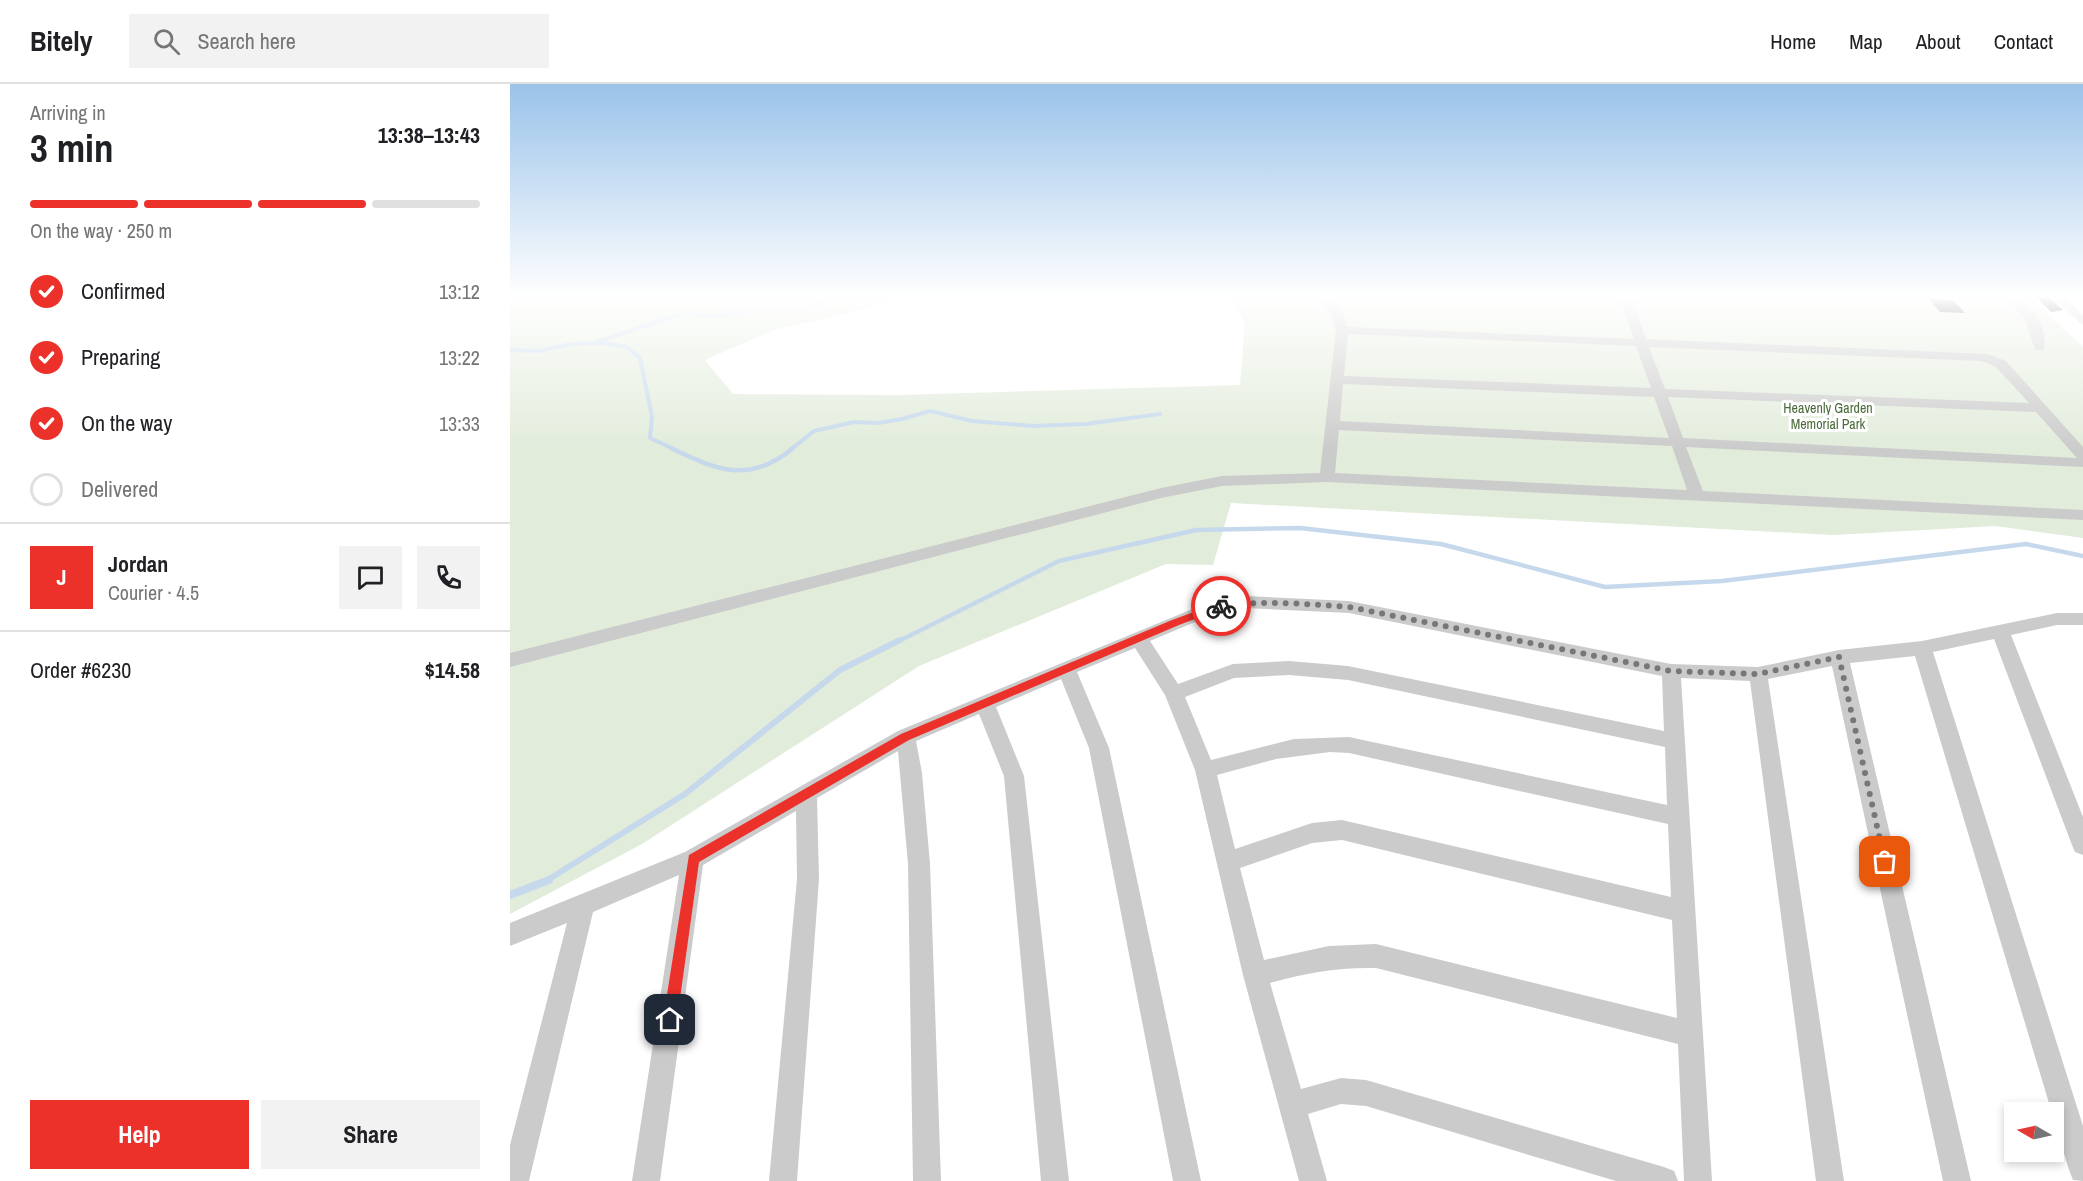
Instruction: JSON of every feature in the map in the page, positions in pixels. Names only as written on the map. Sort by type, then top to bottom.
[{"type":"street","points":[[1327,477],[1340,348]]},
{"type":"street","points":[[1643,348],[1697,497]]},
{"type":"street","points":[[1783,348],[1984,357],[2001,364],[2083,456]]},
{"type":"street","points":[[1337,380],[2041,408]]},
{"type":"street","points":[[1333,425],[2083,463]]},
{"type":"street","points":[[510,660],[1192,486],[1259,478],[1327,477],[2083,515]]},
{"type":"street","points":[[510,935],[693,859],[905,737],[1213,607],[1245,602],[1349,607],[1671,671],[1758,674],[1839,657],[1922,648],[2001,633],[2057,619],[2080,624]]},
{"type":"street","points":[[2001,633],[2083,845]]},
{"type":"street","points":[[1137,638],[1174,693],[1205,770],[1255,975],[1290,1106],[1313,1181]]},
{"type":"street","points":[[1922,648],[2083,1170]]},
{"type":"street","points":[[1839,657],[1957,1181]]},
{"type":"street","points":[[1174,693],[1233,671],[1289,668],[1348,673],[1674,741]]},
{"type":"street","points":[[1066,669],[1099,748],[1187,1181]]},
{"type":"street","points":[[1671,671],[1688,1034],[1698,1181]]},
{"type":"street","points":[[1758,674],[1830,1181]]},
{"type":"street","points":[[984,702],[1014,776],[1055,1181]]},
{"type":"street","points":[[905,737],[912,773],[920,864],[927,1181]]},
{"type":"street","points":[[1205,770],[1298,745],[1331,744],[1678,817]]},
{"type":"street","points":[[783,1181],[808,879],[806,792]]},
{"type":"street","points":[[1227,862],[1312,833],[1342,830],[1682,911]]},
{"type":"street","points":[[646,1181],[693,859]]},
{"type":"street","points":[[515,1181],[583,904]]},
{"type":"street","points":[[1255,975],[1310,958],[1341,954],[1376,956],[1688,1034]]},
{"type":"street","points":[[1290,1106],[1341,1091],[1366,1094],[1664,1181]]},
{"type":"green space","name":"Heavenly Garden Memorial Park","points":[[510,348],[732,348],[705,360],[733,394],[897,395],[1240,385],[1243,348],[2083,348],[2083,538],[1995,526],[1834,535],[1231,503],[1213,565],[1166,564],[919,666],[642,844],[510,914]]},
{"type":"waterway","points":[[510,350],[539,351],[552,348]]},
{"type":"waterway","points":[[628,348],[640,358],[652,417],[650,438],[676,450]]},
{"type":"waterway","points":[[790,450],[814,431],[854,422],[878,423],[902,419],[930,411],[972,421],[1033,426],[1085,424],[1160,414]]},
{"type":"waterway","points":[[673,449],[704,463],[733,470],[761,467],[792,449]]},
{"type":"waterway","points":[[897,642],[1059,561],[1196,530],[1300,528],[1441,544],[1605,587],[1722,581],[2026,544],[2083,556]]},
{"type":"waterway","points":[[546,881],[685,794],[840,670],[900,640]]},
{"type":"waterway","points":[[510,895],[549,880]]},
{"type":"way so far","points":[[1221,606],[1245,602],[1349,607],[1671,671],[1758,674],[1839,657],[1885,862]]},
{"type":"route","points":[[670,1020],[693,859],[905,737],[1175,622],[1221,606]]}]
